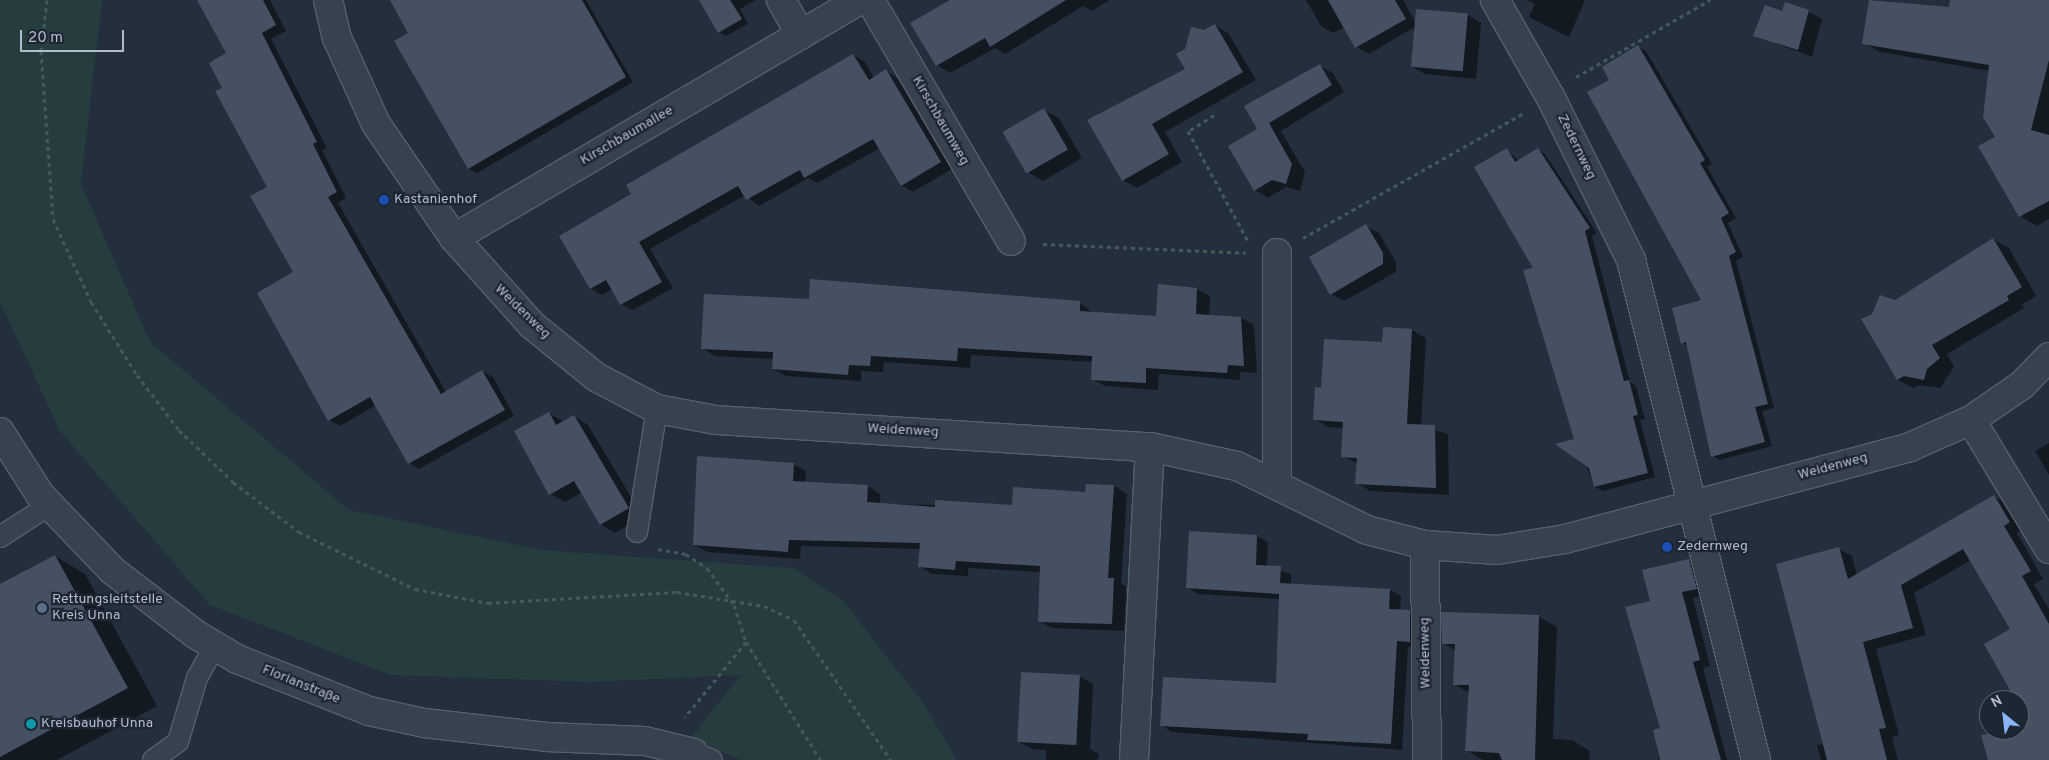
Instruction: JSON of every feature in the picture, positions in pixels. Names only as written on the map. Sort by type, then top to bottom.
[{"type":"street","name":"Weidenweg","points":[[328,0],[357,86],[431,209],[454,238],[532,325],[596,377],[656,409],[716,420],[1150,447],[1237,466],[1367,530],[1425,545],[1497,550],[1565,539],[1910,447],[1971,420],[2022,385],[2049,357]]},
{"type":"street","points":[[781,0],[801,35]]},
{"type":"street","name":"Kirschbaumallee","points":[[454,238],[860,0]]},
{"type":"street","name":"Kirschbaumweg","points":[[870,0],[1011,241]]},
{"type":"street","name":"Zedernweg","points":[[1495,0],[1551,98],[1631,260],[1692,505]]},
{"type":"street","points":[[1266,253],[1276,485]]},
{"type":"street","points":[[1971,420],[2049,548]]},
{"type":"street","name":"Florianstraße","points":[[0,432],[49,505],[113,571],[215,646],[284,680],[387,715],[474,731],[663,744],[703,756]]},
{"type":"street","points":[[1134,760],[1150,447]]},
{"type":"street","points":[[1692,505],[1756,760]]},
{"type":"street","name":"Weidenweg","points":[[1425,545],[1427,760]]},
{"type":"lane","points":[[637,532],[656,409]]},
{"type":"lane","points":[[0,537],[49,505]]},
{"type":"lane","points":[[153,760],[178,742],[197,678],[215,646]]},
{"type":"path","points":[[47,0],[41,51],[54,220],[91,302],[137,375],[180,430],[233,482],[299,532],[415,589],[488,603],[677,592],[734,605],[764,606],[794,620],[891,760]]},
{"type":"path","points":[[1011,241],[1212,255],[1266,253],[1551,98],[1582,72],[1710,0]]},
{"type":"path","points":[[1214,115],[1188,131],[1266,253]]},
{"type":"path","points":[[637,532],[649,548],[686,554],[707,568],[734,605],[746,642],[821,760]]},
{"type":"path","points":[[663,744],[746,642]]},
{"type":"green space","points":[[0,0],[102,0],[81,184],[150,342],[349,510],[542,550],[793,568],[843,601],[924,704],[957,760],[741,760],[691,738],[741,675],[590,682],[391,675],[210,605],[60,431],[0,302]]},
{"type":"building","points":[[197,0],[263,0],[276,25],[262,33],[317,142],[313,144],[337,192],[328,197],[441,394],[482,370],[505,410],[408,464],[370,397],[328,421],[257,293],[293,272],[250,196],[267,187],[215,91],[222,88],[209,63],[226,53]]},
{"type":"building","points":[[390,0],[582,0],[626,77],[468,169],[394,41],[408,33]]},
{"type":"building","points":[[699,0],[730,0],[742,19],[718,33]]},
{"type":"building","points":[[950,0],[1066,0],[990,47],[985,38],[936,66],[910,23]]},
{"type":"building","points":[[1328,0],[1395,0],[1406,19],[1355,48]]},
{"type":"building","points":[[1869,0],[1949,7],[1950,0],[2049,0],[2049,60],[2031,130],[2049,135],[2049,201],[2019,217],[1978,146],[1995,137],[1983,117],[1989,65],[1862,44]]},
{"type":"building","points":[[1785,2],[1809,10],[1798,50],[1753,36],[1765,5],[1782,11]]},
{"type":"building","points":[[1416,9],[1468,14],[1463,71],[1411,67]]},
{"type":"building","points":[[1215,24],[1243,72],[1152,124],[1169,154],[1122,181],[1087,120],[1185,69],[1176,54],[1185,49],[1191,27],[1204,30]]},
{"type":"building","points":[[1638,45],[1705,160],[1700,163],[1729,213],[1721,218],[1736,252],[1729,256],[1768,404],[1755,407],[1765,442],[1711,457],[1686,342],[1681,344],[1672,308],[1701,300],[1587,92],[1609,80],[1602,67]]},
{"type":"building","points":[[853,54],[869,80],[886,69],[941,162],[901,186],[873,139],[804,178],[800,170],[746,200],[738,186],[639,242],[662,282],[620,305],[606,280],[590,289],[559,236],[631,194],[626,185]]},
{"type":"building","points":[[1320,64],[1332,85],[1269,123],[1292,164],[1286,184],[1272,180],[1254,191],[1228,146],[1257,129],[1244,106]]},
{"type":"building","points":[[1044,108],[1068,150],[1026,174],[1002,132]]},
{"type":"building","points":[[1507,148],[1515,162],[1538,148],[1590,228],[1585,231],[1624,381],[1629,380],[1638,415],[1633,416],[1648,473],[1594,487],[1589,468],[1555,444],[1574,439],[1523,270],[1533,268],[1474,167]]},
{"type":"building","points":[[1366,224],[1383,253],[1383,264],[1330,295],[1309,257]]},
{"type":"building","points":[[1993,238],[2022,287],[2007,296],[2009,300],[1932,345],[1940,358],[1927,369],[1924,380],[1904,376],[1897,380],[1861,319],[1872,314],[1880,295],[1895,300]]},
{"type":"building","points":[[810,279],[1080,301],[1080,311],[1156,316],[1158,284],[1197,288],[1196,314],[1241,317],[1244,366],[1228,365],[1227,373],[1146,368],[1146,383],[1091,380],[1092,356],[958,348],[957,361],[871,356],[870,366],[849,365],[848,375],[772,369],[773,352],[701,349],[704,294],[809,299]]},
{"type":"building","points":[[1383,327],[1412,329],[1407,424],[1435,425],[1436,488],[1355,484],[1357,458],[1341,457],[1343,422],[1313,420],[1315,387],[1321,388],[1324,339],[1382,342]]},
{"type":"building","points":[[549,412],[556,425],[574,415],[629,508],[600,525],[574,481],[549,495],[514,431]]},
{"type":"building","points":[[697,456],[794,463],[793,481],[868,485],[867,502],[935,507],[935,500],[1012,505],[1013,487],[1085,492],[1086,484],[1114,485],[1108,578],[1114,578],[1112,624],[1038,622],[1040,566],[956,561],[955,570],[918,567],[920,543],[789,540],[788,552],[693,545]]},
{"type":"building","points":[[1994,495],[2010,522],[2004,526],[2031,571],[2022,576],[2049,624],[2049,760],[1988,760],[1982,740],[2029,740],[2029,690],[2010,690],[1984,644],[2010,629],[1963,549],[1901,585],[1913,628],[1863,642],[1886,728],[1879,729],[1887,760],[1827,760],[1776,564],[1839,547],[1848,579]]},
{"type":"building","points":[[1189,531],[1257,535],[1256,565],[1281,566],[1280,583],[1390,589],[1389,609],[1410,610],[1410,642],[1397,641],[1391,744],[1307,740],[1308,734],[1160,726],[1163,677],[1276,683],[1279,594],[1186,588]]},
{"type":"building","points":[[55,555],[128,688],[0,757],[0,584]]},
{"type":"building","points":[[1689,559],[1697,589],[1682,592],[1700,660],[1693,662],[1721,760],[1660,760],[1653,730],[1660,728],[1625,607],[1650,601],[1642,570]]},
{"type":"building","points":[[1441,612],[1539,615],[1535,760],[1502,760],[1499,753],[1465,751],[1469,685],[1453,685],[1455,644],[1442,644]]},
{"type":"building","points":[[1021,672],[1080,675],[1076,745],[1017,742]]},
{"type":"place","name":"Kastanienhof","points":[[384,200]]},
{"type":"place","name":"Zedernweg","points":[[1667,547]]},
{"type":"place","name":"Rettungsleitstelle Kreis Unna","points":[[42,608]]},
{"type":"place","name":"Kreisbauhof Unna","points":[[31,724]]}]
